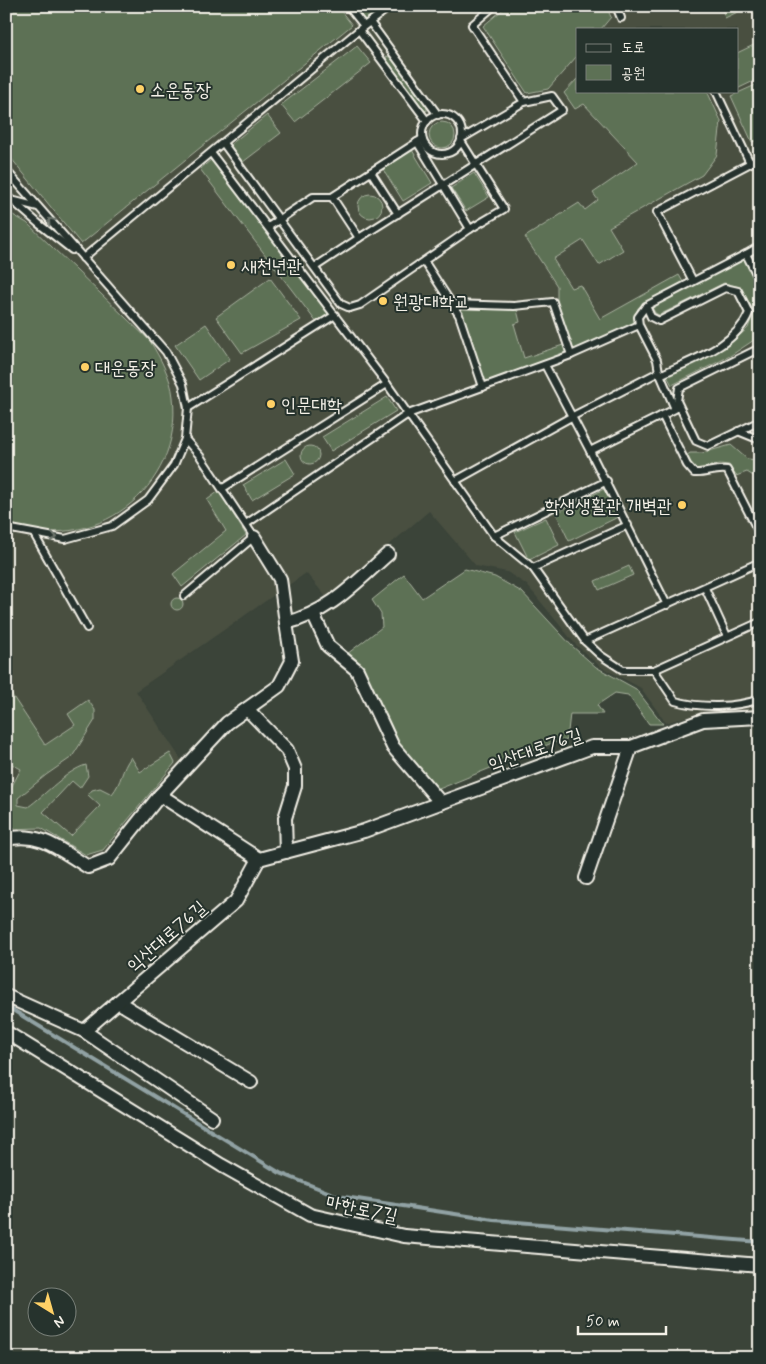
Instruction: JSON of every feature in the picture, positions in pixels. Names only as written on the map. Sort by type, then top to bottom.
[{"type":"street","points":[[6,839],[21,836],[38,838],[88,867],[109,859],[160,795],[227,723],[279,686],[292,661],[280,580],[254,537]]},
{"type":"street","points":[[286,623],[324,609],[388,554]]},
{"type":"street","points":[[313,614],[328,646],[357,670],[392,748],[441,802]]},
{"type":"street","points":[[247,709],[287,750],[295,769],[295,786],[285,818],[286,852]]},
{"type":"street","name":"익산대로76길","points":[[84,1031],[236,901],[259,859],[364,831],[592,747],[631,747],[703,720],[760,717]]},
{"type":"street","points":[[586,878],[631,747]]},
{"type":"street","points":[[160,795],[259,859]]},
{"type":"street","points":[[6,996],[84,1031],[212,1118]]},
{"type":"street","points":[[118,1002],[251,1082]]},
{"type":"street","name":"마한로7길","points":[[6,1032],[221,1165],[310,1215],[404,1236],[760,1265]]},
{"type":"lane","points":[[348,6],[438,115]]},
{"type":"lane","points":[[82,258],[364,26],[391,6]]},
{"type":"lane","points":[[494,6],[472,25],[524,102]]},
{"type":"lane","points":[[616,6],[621,18]]},
{"type":"lane","points":[[364,26],[427,121]]},
{"type":"lane","points":[[716,92],[750,163]]},
{"type":"lane","points":[[315,267],[562,110],[552,96],[524,102],[461,140]]},
{"type":"lane","points":[[268,227],[313,198],[332,197],[371,172],[419,140],[427,121],[438,115],[446,115],[457,121],[462,133],[461,140],[455,150],[442,155],[429,150],[419,140]]},
{"type":"lane","points":[[419,140],[470,229]]},
{"type":"lane","points":[[223,143],[341,304],[350,308],[360,305],[470,229],[504,209],[461,140]]},
{"type":"lane","points":[[211,153],[386,384],[494,536],[533,568],[585,640],[605,659],[623,670],[654,670],[760,622]]},
{"type":"lane","points":[[693,281],[657,212],[760,158]]},
{"type":"lane","points":[[6,170],[166,352],[183,384],[188,408],[185,439],[174,465],[148,500],[112,526],[65,539],[6,528]]},
{"type":"lane","points":[[371,172],[398,214]]},
{"type":"lane","points":[[6,194],[9,200],[82,258]]},
{"type":"lane","points":[[332,197],[359,238]]},
{"type":"lane","points":[[9,200],[38,207]]},
{"type":"lane","points":[[590,451],[662,415],[676,410],[659,373],[657,360],[639,325],[638,317],[646,306],[760,246]]},
{"type":"lane","points":[[746,254],[759,278]]},
{"type":"lane","points":[[424,261],[459,315],[483,387]]},
{"type":"lane","points":[[455,481],[571,416],[722,344],[744,325],[749,313],[738,290],[725,288],[659,321],[651,317],[646,306]]},
{"type":"lane","points":[[452,304],[514,306],[553,302],[570,355]]},
{"type":"lane","points":[[188,408],[335,315]]},
{"type":"lane","points":[[246,524],[408,414],[545,365],[639,325]]},
{"type":"lane","points":[[760,348],[679,388],[676,401],[696,442],[708,446],[760,421]]},
{"type":"lane","points":[[545,365],[607,481],[667,605]]},
{"type":"lane","points":[[222,488],[386,384]]},
{"type":"lane","points":[[662,415],[687,465],[694,473],[704,474],[719,468],[727,470],[760,535]]},
{"type":"lane","points":[[738,431],[760,440]]},
{"type":"lane","points":[[184,596],[254,537],[200,456],[185,439]]},
{"type":"lane","points":[[494,536],[607,481]]},
{"type":"lane","points":[[533,568],[628,525]]},
{"type":"lane","points":[[34,534],[87,628]]},
{"type":"lane","points":[[585,640],[760,562]]},
{"type":"lane","points":[[705,588],[727,636]]},
{"type":"lane","points":[[654,670],[675,701],[693,706],[717,706],[760,699]]},
{"type":"shaded area","name":"원광대학교","points":[[6,6],[760,6],[760,711],[703,720],[685,717],[666,723],[641,688],[601,667],[576,645],[527,585],[507,572],[476,566],[429,511],[327,598],[306,573],[136,691],[182,761],[104,854],[88,861],[40,831],[6,835]]},
{"type":"green space","name":"소운동장","points":[[6,6],[337,6],[352,25],[81,244],[6,152]]},
{"type":"green space","points":[[354,6],[385,6],[365,20]]},
{"type":"green space","points":[[507,6],[606,6],[611,17],[602,28],[576,28],[576,57],[548,89],[527,93],[483,26]]},
{"type":"green space","points":[[721,6],[750,6],[725,18]]},
{"type":"green space","points":[[760,42],[760,78],[738,89],[738,53]]},
{"type":"green space","points":[[357,46],[371,63],[295,122],[281,105]]},
{"type":"green space","points":[[386,56],[393,58],[427,105],[427,111],[421,109],[387,63]]},
{"type":"green space","points":[[576,80],[576,92],[707,92],[721,121],[717,155],[702,175],[609,227],[623,250],[599,265],[583,240],[553,259],[571,288],[580,285],[600,319],[679,275],[683,282],[638,308],[635,316],[636,323],[573,350],[557,301],[557,286],[525,237],[579,203],[585,210],[598,200],[593,193],[638,162],[584,104],[575,109],[564,93]]},
{"type":"green space","points":[[760,83],[760,139],[752,142],[731,96]]},
{"type":"green space","points":[[267,115],[281,133],[243,162],[230,145]]},
{"type":"green space","points":[[442,122],[451,126],[455,135],[451,144],[442,148],[433,144],[429,135],[433,126]]},
{"type":"green space","points":[[412,150],[432,183],[403,201],[383,169]]},
{"type":"green space","points":[[211,160],[329,314],[317,323],[200,169]]},
{"type":"green space","points":[[474,173],[489,197],[466,211],[451,188]]},
{"type":"green space","points":[[370,194],[378,198],[382,206],[378,214],[370,218],[362,214],[358,206],[362,198]]},
{"type":"green space","name":"대운동장","points":[[6,211],[27,223],[150,341],[165,368],[172,390],[173,430],[164,460],[148,486],[126,507],[100,523],[70,531],[38,531],[6,522]]},
{"type":"green space","points":[[744,260],[760,292],[760,336],[730,356],[672,385],[667,376],[725,348],[748,328],[754,312],[741,287],[724,283],[659,315],[655,313],[652,307]]},
{"type":"green space","points":[[270,278],[301,320],[242,353],[216,317]]},
{"type":"green space","points":[[458,307],[517,310],[520,322],[514,324],[524,358],[563,345],[566,353],[485,382],[463,314]]},
{"type":"green space","points":[[206,324],[230,359],[199,380],[175,345]]},
{"type":"green space","points":[[387,397],[396,411],[331,451],[322,437]]},
{"type":"green space","points":[[731,445],[747,459],[760,460],[760,480],[747,472],[736,476],[729,465],[720,464],[696,469],[686,456],[690,453],[702,453]]},
{"type":"green space","points":[[310,446],[316,449],[319,455],[316,461],[310,464],[304,461],[301,455],[304,449]]},
{"type":"green space","points":[[286,459],[295,474],[252,500],[243,485]]},
{"type":"green space","points":[[604,489],[618,517],[569,541],[556,513]]},
{"type":"green space","points":[[219,491],[246,535],[182,587],[173,574],[226,531],[207,500]]},
{"type":"green space","points":[[546,518],[559,545],[529,560],[515,532]]},
{"type":"green space","points":[[629,566],[633,575],[599,590],[595,581]]},
{"type":"green space","points":[[465,569],[495,577],[522,592],[572,646],[596,667],[636,689],[663,724],[649,724],[628,695],[615,693],[597,705],[603,714],[570,714],[567,740],[552,743],[439,789],[398,746],[363,666],[347,654],[382,627],[381,614],[372,600],[404,574],[422,598]]},
{"type":"green space","points":[[175,598],[179,598],[183,604],[179,610],[175,610],[171,606],[171,602]]},
{"type":"green space","points":[[6,686],[45,745],[75,725],[68,714],[88,700],[95,710],[95,720],[72,757],[18,798],[18,805],[28,807],[64,777],[86,765],[88,776],[80,788],[72,781],[43,812],[71,836],[100,806],[88,795],[92,790],[100,788],[112,794],[131,757],[140,772],[170,753],[175,763],[103,850],[86,855],[41,828],[6,829],[6,797],[21,769],[6,761]]},
{"type":"waterway","points":[[6,1006],[280,1173],[338,1196],[494,1220],[760,1242]]},
{"type":"place","name":"소운동장","points":[[140,89]]},
{"type":"place","name":"새천년관","points":[[231,265]]},
{"type":"place","name":"원광대학교","points":[[383,301]]},
{"type":"place","name":"대운동장","points":[[85,367]]},
{"type":"place","name":"인문대학","points":[[271,404]]},
{"type":"place","name":"학생생활관 개벽관","points":[[682,505]]}]
